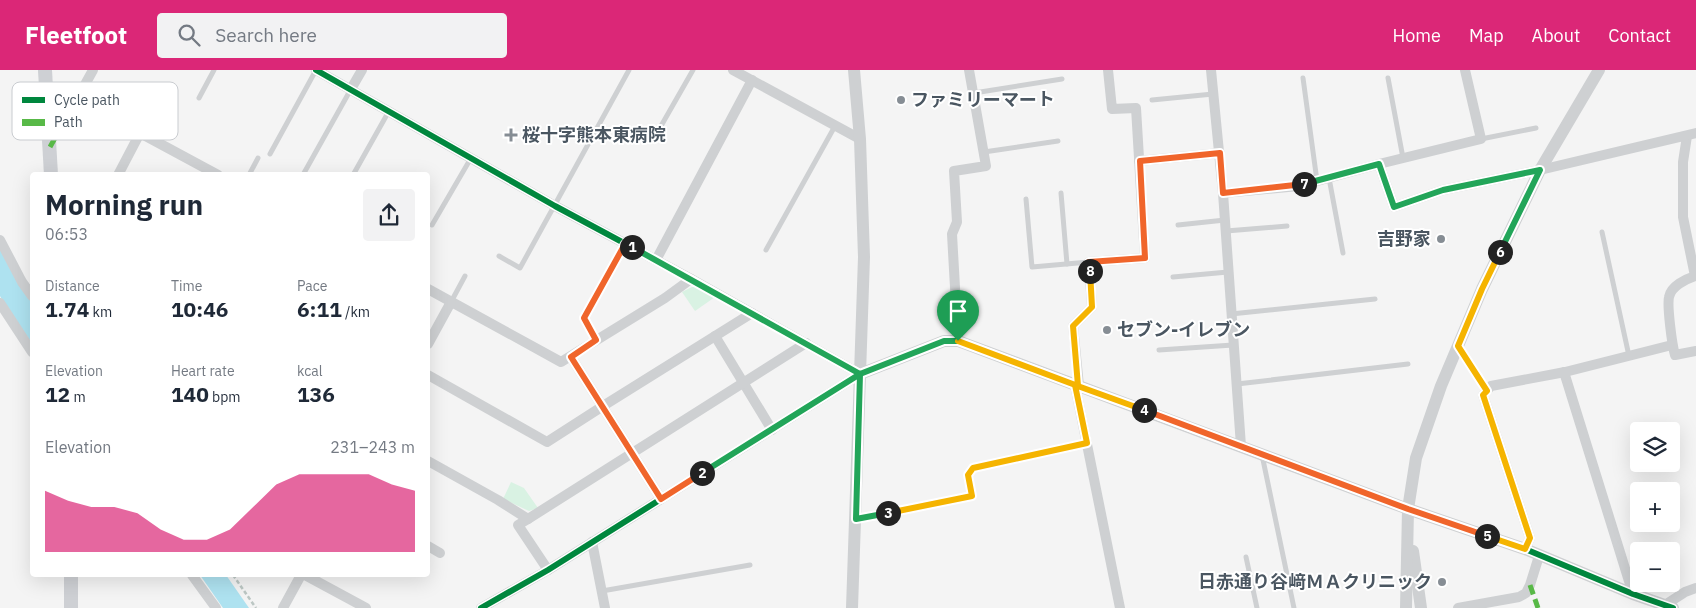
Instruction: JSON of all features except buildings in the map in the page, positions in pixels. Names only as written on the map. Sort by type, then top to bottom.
[{"type":"main road","points":[[52,140],[55,172]]},
{"type":"main road","points":[[70,577],[71,608]]},
{"type":"street","points":[[87,82],[93,70]]},
{"type":"street","points":[[316,70],[555,206],[691,279],[860,374]]},
{"type":"street","points":[[351,89],[362,70]]},
{"type":"street","points":[[733,70],[860,140]]},
{"type":"street","points":[[852,608],[864,258],[860,140],[854,70]]},
{"type":"street","points":[[958,341],[952,234],[958,222],[954,171],[986,166],[969,70]]},
{"type":"street","points":[[1108,70],[1112,109],[1136,108],[1145,258],[1089,262],[1092,307],[1073,326],[1077,386],[1120,608]]},
{"type":"street","points":[[1212,70],[1220,153],[1241,446]]},
{"type":"street","points":[[1223,193],[1299,186],[1481,139],[1466,70]]},
{"type":"street","points":[[1406,608],[1408,509],[1416,458],[1441,386],[1482,289],[1540,170],[1600,70]]},
{"type":"street","points":[[656,260],[752,80]]},
{"type":"street","points":[[1379,164],[1394,207],[1443,190],[1540,170],[1691,134],[1683,162],[1682,217],[1696,276],[1685,279],[1669,296],[1672,345],[1675,355],[1696,351]]},
{"type":"street","points":[[120,172],[136,140]]},
{"type":"street","points":[[153,140],[212,172]]},
{"type":"street","points":[[1140,161],[1220,153]]},
{"type":"street","points":[[0,240],[30,293]]},
{"type":"street","points":[[430,290],[561,362],[691,279]]},
{"type":"street","points":[[430,340],[451,302]]},
{"type":"street","points":[[0,303],[30,349]]},
{"type":"street","points":[[430,376],[547,442],[752,313]]},
{"type":"street","points":[[714,336],[772,430]]},
{"type":"street","points":[[481,608],[548,570],[860,374],[944,341],[958,341],[1408,509],[1525,549],[1633,594],[1669,606],[1685,592],[1696,588]]},
{"type":"street","points":[[548,570],[518,525],[806,343]]},
{"type":"street","points":[[1525,549],[1530,538],[1483,395],[1491,386],[1564,372],[1672,345]]},
{"type":"street","points":[[571,357],[661,499]]},
{"type":"street","points":[[1564,372],[1633,594]]},
{"type":"street","points":[[430,462],[498,500],[528,520]]},
{"type":"street","points":[[1408,509],[1421,608]]},
{"type":"street","points":[[592,542],[606,608]]},
{"type":"street","points":[[430,547],[440,553]]},
{"type":"street","points":[[1458,608],[1519,597],[1526,593],[1539,556]]},
{"type":"street","points":[[193,577],[216,608]]},
{"type":"street","points":[[283,608],[300,577]]},
{"type":"street","points":[[309,577],[366,608]]},
{"type":"lane","points":[[199,98],[214,70]]},
{"type":"lane","points":[[270,154],[316,70]]},
{"type":"lane","points":[[499,256],[520,268],[629,70]]},
{"type":"lane","points":[[657,133],[693,70]]},
{"type":"lane","points":[[973,93],[1062,78]]},
{"type":"lane","points":[[1303,78],[1317,181]]},
{"type":"lane","points":[[1388,78],[1403,158]]},
{"type":"lane","points":[[305,172],[351,89]]},
{"type":"lane","points":[[1152,100],[1214,94]]},
{"type":"lane","points":[[355,172],[389,110]]},
{"type":"lane","points":[[766,250],[835,126]]},
{"type":"lane","points":[[1481,139],[1536,128]]},
{"type":"lane","points":[[984,152],[1058,141]]},
{"type":"lane","points":[[432,225],[471,157]]},
{"type":"lane","points":[[251,172],[258,158]]},
{"type":"lane","points":[[1329,178],[1343,253]]},
{"type":"lane","points":[[1061,194],[1067,264]]},
{"type":"lane","points":[[1026,199],[1032,268],[1089,262]]},
{"type":"lane","points":[[1178,225],[1225,220]]},
{"type":"lane","points":[[1225,231],[1287,226]]},
{"type":"lane","points":[[1602,232],[1629,356]]},
{"type":"lane","points":[[596,340],[584,318],[625,244]]},
{"type":"lane","points":[[1173,277],[1228,272]]},
{"type":"lane","points":[[451,302],[465,276]]},
{"type":"lane","points":[[1231,314],[1375,299]]},
{"type":"lane","points":[[1160,350],[1233,345]]},
{"type":"lane","points":[[1458,346],[1487,391]]},
{"type":"lane","points":[[1236,384],[1408,364]]},
{"type":"lane","points":[[856,519],[972,496],[968,475],[973,468],[1087,443]]},
{"type":"lane","points":[[1262,454],[1294,608]]},
{"type":"lane","points":[[1246,557],[1257,608]]},
{"type":"lane","points":[[602,591],[750,565]]},
{"type":"path","points":[[233,577],[256,608]]},
{"type":"green space","points":[[692,287],[697,287],[715,297],[695,311],[682,292]]},
{"type":"green space","points":[[511,482],[524,488],[538,508],[529,511],[503,499]]},
{"type":"water","points":[[0,249],[17,281],[30,300],[30,340],[9,312],[0,296]]},
{"type":"water","points":[[201,577],[227,577],[249,608],[223,608]]},
{"type":"marked path","points":[[50,147],[54,140]]},
{"type":"marked path","points":[[1530,585],[1538,608]]},
{"type":"cycle path","points":[[316,70],[555,206],[691,279],[860,374]]},
{"type":"cycle path","points":[[481,608],[548,570],[860,374],[944,341],[958,341],[1408,509],[1525,549],[1633,594],[1673,608]]},
{"type":"place","name":"ファミリーマート","points":[[901,100]]},
{"type":"place","name":"桜十字熊本東病院","points":[[511,135]]},
{"type":"place","name":"吉野家","points":[[1441,239]]},
{"type":"place","name":"セブン-イレブン","points":[[1107,330]]},
{"type":"place","name":"日赤通り谷﨑ＭＡクリニック","points":[[1442,582]]},
{"type":"route","points":[[958,341],[944,341],[860,374],[625,244],[584,318],[596,340],[571,357],[661,499],[860,374],[856,519],[972,496],[968,475],[973,468],[1087,443],[1075,385],[1408,509],[1525,549],[1530,538],[1483,395],[1487,391],[1458,346],[1482,289],[1540,170],[1443,190],[1394,207],[1379,164],[1299,186],[1223,193],[1220,153],[1140,161],[1145,258],[1089,262],[1092,307],[1073,326],[1078,386],[958,341]]}]
